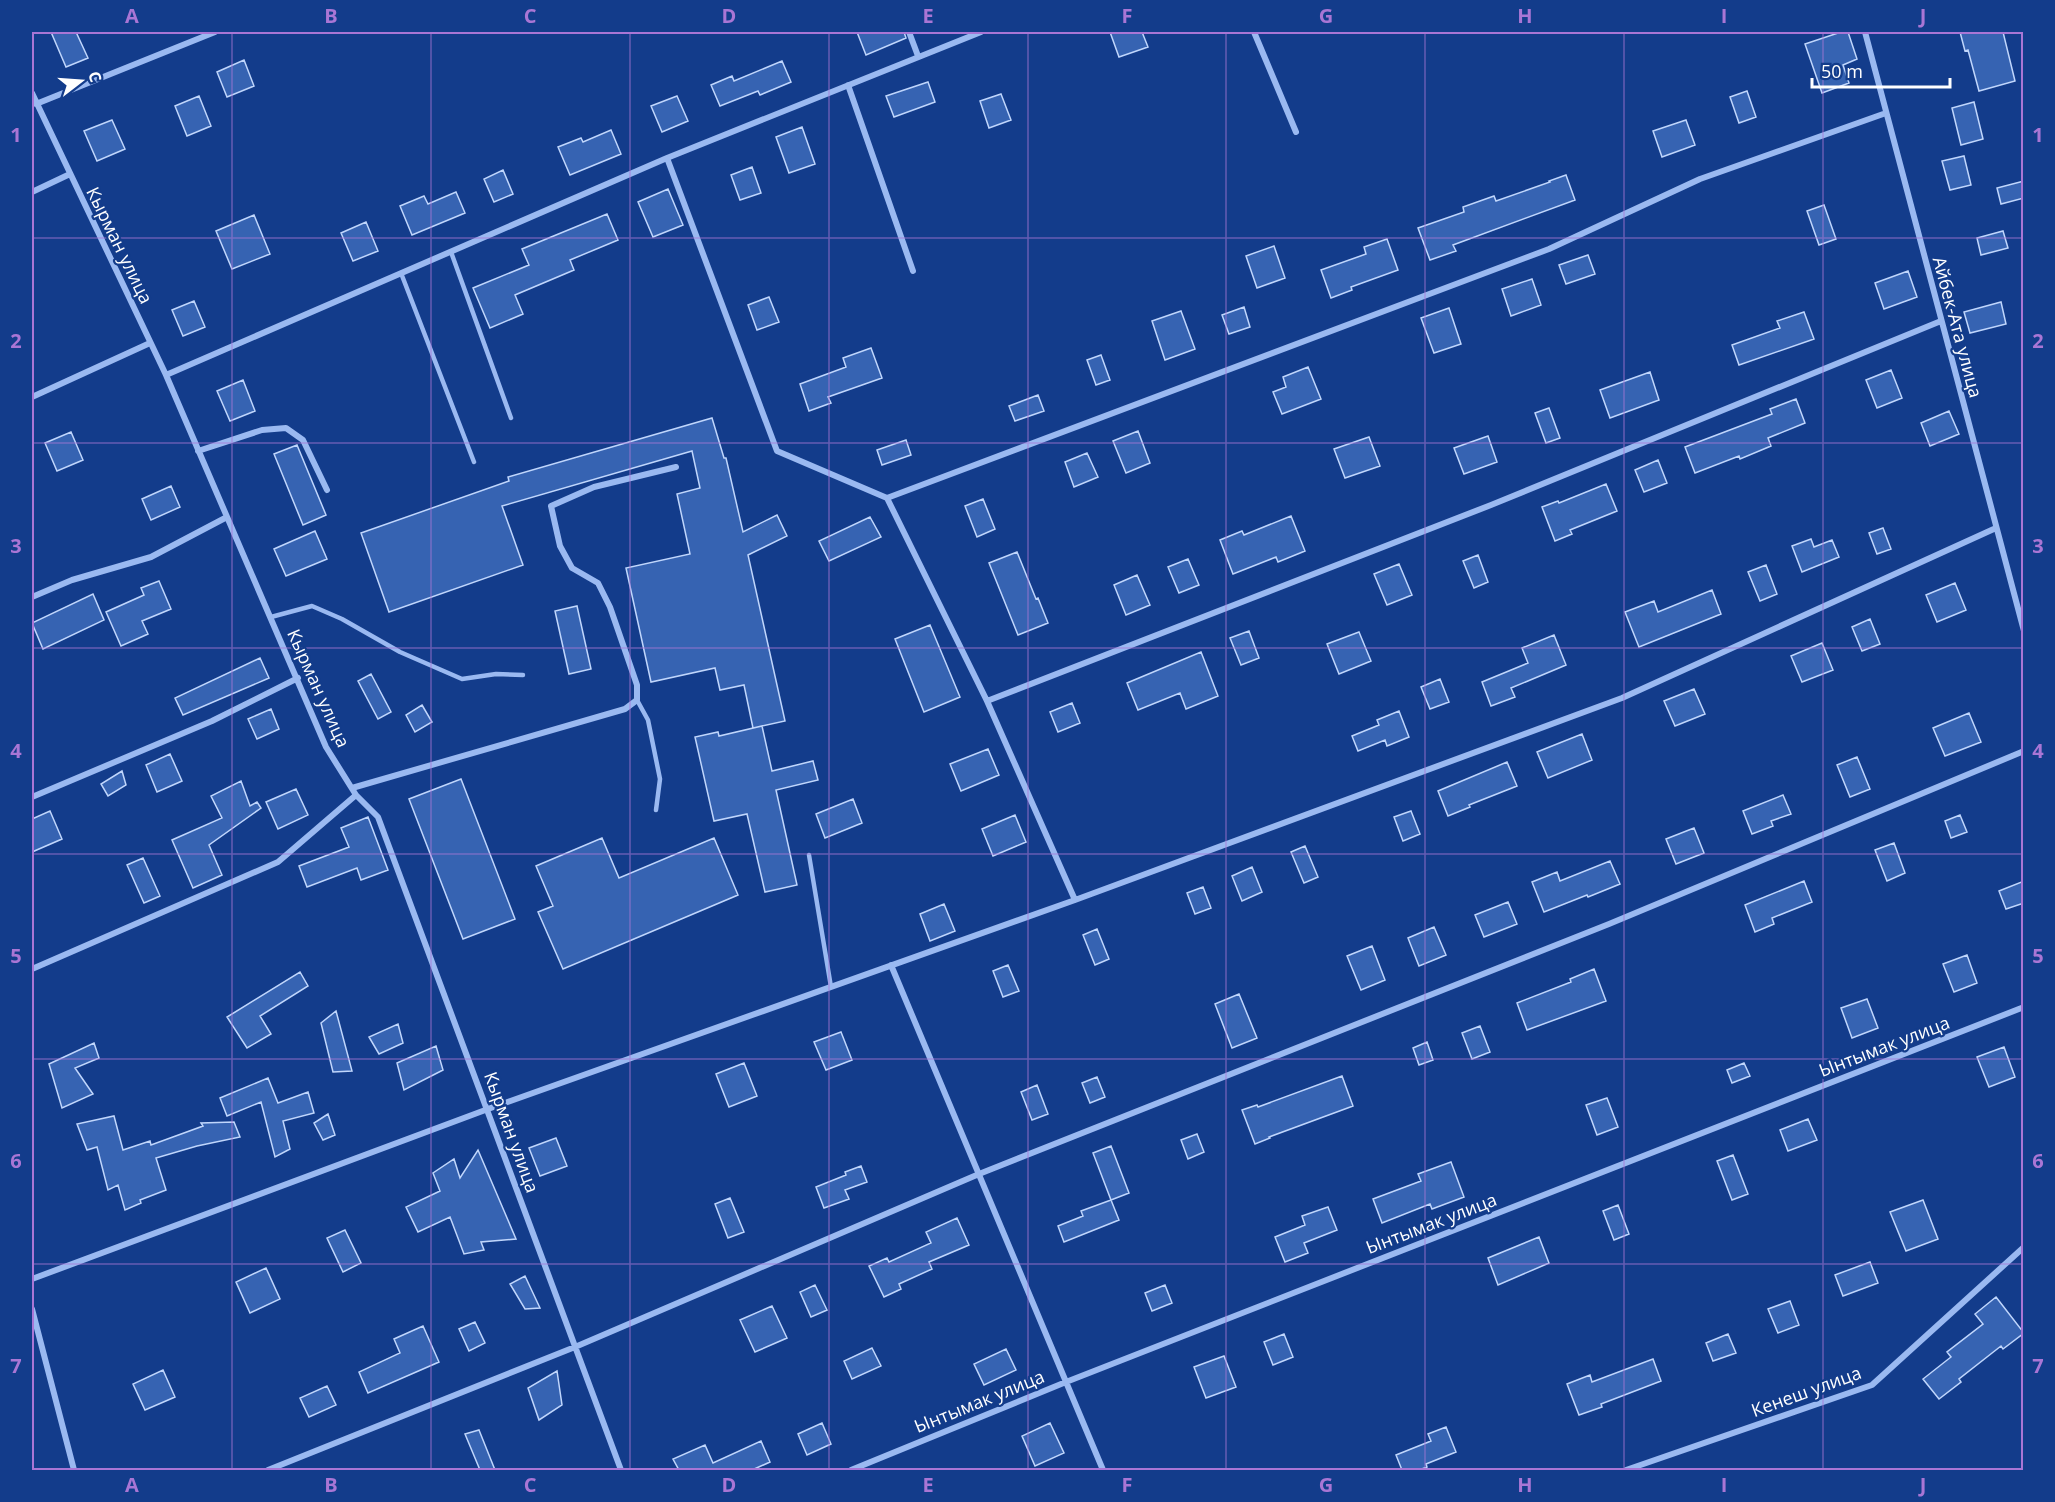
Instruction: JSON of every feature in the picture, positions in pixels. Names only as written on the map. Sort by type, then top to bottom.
[{"type":"street","points":[[36,104],[215,32]]},
{"type":"street","points":[[909,32],[918,57]]},
{"type":"street","points":[[166,375],[667,158],[981,32]]},
{"type":"street","points":[[1254,32],[1296,132]]},
{"type":"street","name":"Айбек-Ата улица","points":[[1865,32],[2024,631]]},
{"type":"street","points":[[848,85],[913,271]]},
{"type":"street","name":"Кырман улица","points":[[32,93],[166,375],[326,747],[356,795],[378,817],[621,1470]]},
{"type":"street","points":[[887,498],[1549,249],[1700,179],[1886,113]]},
{"type":"street","points":[[667,158],[777,451],[887,498],[987,701],[1075,900]]},
{"type":"street","points":[[32,192],[70,174]]},
{"type":"street","points":[[987,701],[1491,505],[1941,321]]},
{"type":"street","points":[[32,397],[150,342]]},
{"type":"street","points":[[198,451],[262,430],[286,428],[303,440],[327,490]]},
{"type":"street","points":[[352,788],[625,709],[637,700],[637,685],[610,608],[598,583],[572,568],[560,546],[551,506],[594,487],[676,467]]},
{"type":"street","points":[[32,597],[72,580],[152,557],[227,517]]},
{"type":"street","points":[[32,1279],[488,1109],[1075,900],[1622,698],[1996,528]]},
{"type":"street","points":[[32,797],[212,721],[298,678]]},
{"type":"street","points":[[268,1470],[575,1347],[979,1174],[1609,924],[2024,750]]},
{"type":"street","points":[[32,969],[278,862],[356,795]]},
{"type":"street","points":[[891,965],[1104,1470]]},
{"type":"street","name":"Ынтымак улица","points":[[851,1470],[1066,1382],[2024,1007]]},
{"type":"street","name":"Кенеш улица","points":[[1626,1470],[1872,1385],[2024,1247]]},
{"type":"street","points":[[32,1310],[74,1470]]},
{"type":"lane","points":[[451,252],[511,418]]},
{"type":"lane","points":[[401,273],[474,462]]},
{"type":"lane","points":[[271,617],[312,606],[342,619],[400,652],[462,679],[496,674],[523,675]]},
{"type":"lane","points":[[637,700],[648,720],[660,779],[656,810]]},
{"type":"lane","points":[[809,855],[831,987]]},
{"type":"building","points":[[51,32],[76,32],[88,58],[66,67]]},
{"type":"building","points":[[857,32],[904,32],[906,38],[866,55]]},
{"type":"building","points":[[1110,32],[1142,32],[1148,47],[1119,57]]},
{"type":"building","points":[[1841,32],[1848,32],[1857,59],[1843,65],[1849,83],[1822,93],[1805,44]]},
{"type":"building","points":[[1960,32],[2003,32],[2015,81],[1979,91],[1968,50],[1965,51]]},
{"type":"building","points":[[244,60],[254,86],[227,97],[217,72]]},
{"type":"building","points":[[782,61],[791,82],[760,95],[758,91],[720,106],[711,85],[732,76],[734,81]]},
{"type":"building","points":[[928,82],[935,102],[894,117],[886,96]]},
{"type":"building","points":[[1747,91],[1756,117],[1739,123],[1730,97]]},
{"type":"building","points":[[1001,94],[1011,120],[989,128],[980,101]]},
{"type":"building","points":[[199,96],[211,126],[187,136],[175,106]]},
{"type":"building","points":[[677,96],[688,121],[662,132],[651,106]]},
{"type":"building","points":[[1974,102],[1983,139],[1961,145],[1952,108]]},
{"type":"building","points":[[112,120],[125,149],[97,161],[84,131]]},
{"type":"building","points":[[1686,120],[1695,145],[1662,157],[1653,131]]},
{"type":"building","points":[[802,127],[815,164],[789,173],[776,137]]},
{"type":"building","points":[[611,130],[621,154],[570,175],[558,147],[581,138],[583,142]]},
{"type":"building","points":[[1964,156],[1971,185],[1950,190],[1942,161]]},
{"type":"building","points":[[752,167],[761,193],[740,200],[731,175]]},
{"type":"building","points":[[503,170],[513,194],[494,202],[484,179]]},
{"type":"building","points":[[1566,175],[1575,200],[1453,245],[1456,251],[1430,260],[1418,228],[1464,212],[1463,207],[1494,196],[1496,201]]},
{"type":"building","points":[[2024,181],[2024,198],[2001,204],[1997,188]]},
{"type":"building","points":[[668,189],[683,225],[653,237],[638,202]]},
{"type":"building","points":[[456,192],[465,213],[412,235],[400,206],[424,196],[428,204]]},
{"type":"building","points":[[1824,205],[1836,239],[1819,245],[1807,211]]},
{"type":"building","points":[[607,214],[618,240],[570,260],[574,270],[515,295],[523,314],[490,328],[473,288],[529,265],[522,249]]},
{"type":"building","points":[[254,215],[270,254],[232,269],[216,231]]},
{"type":"building","points":[[366,222],[378,251],[353,261],[341,233]]},
{"type":"building","points":[[2003,231],[2008,248],[1981,255],[1977,238]]},
{"type":"building","points":[[1387,239],[1398,270],[1351,287],[1352,290],[1331,298],[1321,270],[1366,254],[1364,247]]},
{"type":"building","points":[[1274,246],[1285,278],[1257,288],[1246,256]]},
{"type":"building","points":[[1588,255],[1595,274],[1566,284],[1559,265]]},
{"type":"building","points":[[1908,271],[1917,297],[1884,309],[1875,283]]},
{"type":"building","points":[[1532,279],[1541,305],[1511,316],[1502,289]]},
{"type":"building","points":[[769,297],[779,322],[757,330],[748,305]]},
{"type":"building","points":[[194,301],[205,327],[183,336],[172,310]]},
{"type":"building","points":[[2001,302],[2006,324],[1970,333],[1964,312]]},
{"type":"building","points":[[1244,307],[1250,327],[1229,334],[1222,315]]},
{"type":"building","points":[[1449,308],[1461,344],[1434,353],[1421,318]]},
{"type":"building","points":[[1181,311],[1195,349],[1165,360],[1152,321]]},
{"type":"building","points":[[1804,312],[1814,339],[1739,365],[1732,345],[1780,328],[1777,321]]},
{"type":"building","points":[[871,348],[882,378],[828,397],[831,403],[809,411],[800,384],[846,367],[843,358]]},
{"type":"building","points":[[1101,355],[1110,380],[1096,385],[1087,360]]},
{"type":"building","points":[[1308,367],[1321,399],[1282,414],[1273,392],[1286,387],[1283,377]]},
{"type":"building","points":[[1891,370],[1902,398],[1877,408],[1866,380]]},
{"type":"building","points":[[1650,372],[1659,400],[1610,418],[1600,390]]},
{"type":"building","points":[[243,380],[255,411],[230,421],[217,391]]},
{"type":"building","points":[[1038,395],[1044,411],[1015,421],[1009,406]]},
{"type":"building","points":[[1796,399],[1805,423],[1768,438],[1771,446],[1740,459],[1739,456],[1695,473],[1685,447],[1772,414],[1770,409]]},
{"type":"building","points":[[1549,408],[1560,438],[1546,443],[1535,413]]},
{"type":"building","points":[[1949,411],[1959,434],[1930,446],[1921,423]]},
{"type":"building","points":[[712,418],[724,458],[726,458],[743,532],[777,515],[787,536],[748,555],[785,721],[753,728],[744,685],[720,690],[715,668],[651,682],[626,568],[690,554],[677,494],[700,488],[692,451],[502,506],[523,565],[389,612],[361,533],[509,481],[508,477]]},
{"type":"building","points":[[1138,431],[1150,463],[1126,473],[1113,441]]},
{"type":"building","points":[[71,432],[83,460],[57,471],[45,443]]},
{"type":"building","points":[[1488,436],[1497,462],[1464,474],[1454,448]]},
{"type":"building","points":[[1369,437],[1380,466],[1345,478],[1334,449]]},
{"type":"building","points":[[906,440],[911,455],[882,465],[877,450]]},
{"type":"building","points":[[297,445],[326,515],[303,525],[274,454]]},
{"type":"building","points":[[1087,453],[1098,477],[1074,487],[1065,462]]},
{"type":"building","points":[[1658,460],[1667,483],[1644,492],[1635,470]]},
{"type":"building","points":[[1606,484],[1617,511],[1570,530],[1572,534],[1555,541],[1542,507],[1558,501],[1559,503]]},
{"type":"building","points":[[171,486],[180,507],[151,520],[142,499]]},
{"type":"building","points":[[983,499],[995,529],[977,537],[965,506]]},
{"type":"building","points":[[1291,516],[1305,551],[1278,562],[1276,557],[1233,574],[1220,540],[1242,531],[1244,535]]},
{"type":"building","points":[[870,517],[881,537],[829,561],[819,541]]},
{"type":"building","points":[[1883,528],[1891,549],[1877,554],[1869,533]]},
{"type":"building","points":[[315,531],[327,559],[286,576],[274,549]]},
{"type":"building","points":[[1811,539],[1814,547],[1832,540],[1839,557],[1802,572],[1792,546]]},
{"type":"building","points":[[1017,552],[1048,623],[1018,635],[989,563]]},
{"type":"building","points":[[1478,555],[1488,582],[1474,588],[1463,561]]},
{"type":"building","points":[[1188,559],[1199,585],[1179,593],[1168,567]]},
{"type":"building","points":[[1399,564],[1412,595],[1387,605],[1374,574]]},
{"type":"building","points":[[1766,565],[1777,594],[1760,601],[1748,572]]},
{"type":"building","points":[[1137,575],[1150,605],[1126,615],[1114,585]]},
{"type":"building","points":[[159,581],[171,609],[142,621],[148,634],[121,646],[106,612],[144,595],[141,588]]},
{"type":"building","points":[[1955,583],[1966,610],[1937,622],[1926,595]]},
{"type":"building","points":[[1712,590],[1721,614],[1639,647],[1625,612],[1654,601],[1658,612]]},
{"type":"building","points":[[93,594],[104,620],[43,649],[32,623]]},
{"type":"building","points":[[577,606],[591,669],[569,674],[555,611]]},
{"type":"building","points":[[1870,619],[1880,644],[1862,651],[1852,627]]},
{"type":"building","points":[[930,625],[960,697],[924,712],[895,639]]},
{"type":"building","points":[[1249,631],[1259,658],[1241,665],[1230,638]]},
{"type":"building","points":[[1359,632],[1371,661],[1339,674],[1327,644]]},
{"type":"building","points":[[1554,635],[1566,665],[1511,688],[1515,697],[1491,706],[1482,682],[1528,663],[1522,648]]},
{"type":"building","points":[[1822,643],[1833,670],[1802,682],[1791,656]]},
{"type":"building","points":[[1201,652],[1218,696],[1186,709],[1180,693],[1138,710],[1127,683]]},
{"type":"building","points":[[260,658],[269,678],[183,715],[175,698]]},
{"type":"building","points":[[371,674],[391,712],[378,719],[358,681]]},
{"type":"building","points":[[1440,679],[1449,702],[1430,709],[1421,687]]},
{"type":"building","points":[[1694,689],[1705,714],[1675,726],[1664,701]]},
{"type":"building","points":[[1072,703],[1080,723],[1058,732],[1050,712]]},
{"type":"building","points":[[422,705],[432,722],[415,732],[406,715]]},
{"type":"building","points":[[271,709],[279,729],[257,739],[248,719]]},
{"type":"building","points":[[1399,711],[1409,737],[1387,746],[1385,740],[1358,751],[1352,736],[1379,725],[1377,720]]},
{"type":"building","points":[[1969,713],[1981,742],[1945,756],[1933,728]]},
{"type":"building","points":[[762,726],[772,771],[813,761],[818,780],[776,790],[797,885],[765,892],[747,814],[714,821],[695,737],[718,732],[719,736]]},
{"type":"building","points":[[1582,734],[1592,760],[1548,778],[1537,752]]},
{"type":"building","points":[[988,749],[999,775],[961,791],[950,764]]},
{"type":"building","points":[[170,754],[182,781],[157,792],[146,765]]},
{"type":"building","points":[[1857,757],[1870,789],[1850,797],[1837,765]]},
{"type":"building","points":[[1507,762],[1517,786],[1448,816],[1438,791]]},
{"type":"building","points":[[122,771],[126,785],[108,796],[101,784]]},
{"type":"building","points":[[461,779],[515,919],[463,939],[409,799]]},
{"type":"building","points":[[241,781],[250,806],[257,802],[261,808],[209,845],[222,875],[193,888],[172,840],[222,818],[211,796]]},
{"type":"building","points":[[296,789],[308,815],[278,829],[266,802]]},
{"type":"building","points":[[1783,795],[1791,814],[1771,821],[1773,826],[1752,834],[1743,811]]},
{"type":"building","points":[[853,799],[862,823],[825,838],[816,814]]},
{"type":"building","points":[[50,811],[62,839],[32,852],[32,819]]},
{"type":"building","points":[[1411,811],[1420,834],[1403,841],[1394,817]]},
{"type":"building","points":[[1015,815],[1026,842],[993,856],[982,829]]},
{"type":"building","points":[[1960,815],[1967,832],[1951,838],[1945,821]]},
{"type":"building","points":[[368,817],[388,870],[361,880],[357,868],[307,887],[299,866],[349,847],[341,828]]},
{"type":"building","points":[[1694,828],[1704,853],[1676,864],[1666,839]]},
{"type":"building","points":[[602,838],[619,878],[714,838],[738,895],[563,969],[538,912],[553,906],[536,866]]},
{"type":"building","points":[[1894,843],[1905,873],[1887,881],[1875,850]]},
{"type":"building","points":[[1305,846],[1318,877],[1304,883],[1291,852]]},
{"type":"building","points":[[143,858],[160,896],[144,903],[127,865]]},
{"type":"building","points":[[1610,861],[1620,884],[1544,912],[1532,882],[1557,872],[1560,881]]},
{"type":"building","points":[[1252,867],[1262,892],[1242,901],[1232,876]]},
{"type":"building","points":[[1804,881],[1812,902],[1772,918],[1774,924],[1755,932],[1745,905]]},
{"type":"building","points":[[2024,881],[2024,903],[2006,909],[1999,891]]},
{"type":"building","points":[[1203,887],[1211,908],[1195,914],[1187,893]]},
{"type":"building","points":[[1508,902],[1517,924],[1484,937],[1475,915]]},
{"type":"building","points":[[944,904],[955,931],[930,941],[920,914]]},
{"type":"building","points":[[1434,927],[1446,955],[1419,966],[1408,938]]},
{"type":"building","points":[[1097,929],[1109,959],[1095,965],[1083,935]]},
{"type":"building","points":[[1372,946],[1385,980],[1361,990],[1347,956]]},
{"type":"building","points":[[1967,955],[1977,983],[1954,992],[1943,964]]},
{"type":"building","points":[[1008,965],[1019,991],[1003,997],[993,971]]},
{"type":"building","points":[[1594,969],[1606,1001],[1527,1030],[1517,1003],[1571,982],[1570,979]]},
{"type":"building","points":[[300,972],[308,986],[260,1016],[271,1034],[247,1048],[227,1017]]},
{"type":"building","points":[[1239,994],[1257,1038],[1232,1048],[1215,1004]]},
{"type":"building","points":[[1867,999],[1878,1028],[1852,1038],[1841,1008]]},
{"type":"building","points":[[336,1011],[352,1071],[333,1072],[321,1023]]},
{"type":"building","points":[[398,1024],[403,1043],[379,1054],[369,1037]]},
{"type":"building","points":[[1480,1026],[1490,1052],[1472,1059],[1462,1033]]},
{"type":"building","points":[[841,1032],[852,1060],[826,1070],[814,1042]]},
{"type":"building","points":[[1427,1042],[1433,1060],[1419,1065],[1413,1048]]},
{"type":"building","points":[[94,1043],[99,1058],[75,1068],[93,1094],[62,1108],[49,1064]]},
{"type":"building","points":[[436,1046],[443,1070],[404,1090],[397,1063]]},
{"type":"building","points":[[2004,1047],[2015,1077],[1989,1087],[1977,1057]]},
{"type":"building","points":[[744,1063],[757,1096],[729,1107],[716,1074]]},
{"type":"building","points":[[1744,1063],[1750,1076],[1732,1083],[1727,1070]]},
{"type":"building","points":[[1342,1076],[1353,1106],[1255,1144],[1242,1110],[1257,1105],[1258,1107]]},
{"type":"building","points":[[1097,1077],[1105,1097],[1090,1103],[1082,1083]]},
{"type":"building","points":[[268,1078],[278,1103],[308,1092],[314,1113],[283,1121],[290,1149],[275,1157],[261,1102],[227,1116],[220,1098]]},
{"type":"building","points":[[1037,1085],[1048,1114],[1032,1120],[1021,1092]]},
{"type":"building","points":[[1607,1098],[1618,1127],[1597,1135],[1586,1105]]},
{"type":"building","points":[[328,1114],[335,1135],[323,1140],[314,1123]]},
{"type":"building","points":[[114,1116],[123,1150],[150,1141],[151,1145],[203,1126],[201,1123],[234,1122],[240,1137],[156,1158],[166,1190],[140,1200],[141,1203],[125,1210],[118,1185],[108,1190],[97,1147],[87,1150],[77,1124]]},
{"type":"building","points":[[1808,1119],[1817,1140],[1788,1151],[1780,1130]]},
{"type":"building","points":[[1197,1134],[1204,1152],[1188,1159],[1181,1140]]},
{"type":"building","points":[[556,1138],[567,1166],[540,1176],[529,1148]]},
{"type":"building","points":[[1111,1146],[1129,1193],[1111,1200],[1093,1153]]},
{"type":"building","points":[[478,1150],[516,1239],[481,1242],[484,1250],[464,1254],[450,1217],[418,1232],[406,1207],[440,1191],[433,1173],[454,1159],[460,1178]]},
{"type":"building","points":[[1733,1155],[1748,1194],[1732,1200],[1717,1161]]},
{"type":"building","points":[[1451,1162],[1464,1197],[1432,1209],[1430,1204],[1382,1223],[1373,1199],[1421,1181],[1418,1174]]},
{"type":"building","points":[[861,1166],[867,1182],[845,1190],[849,1199],[824,1208],[816,1187],[846,1175],[845,1172]]},
{"type":"building","points":[[730,1198],[744,1232],[728,1238],[715,1204]]},
{"type":"building","points":[[1111,1200],[1119,1220],[1064,1242],[1058,1226],[1083,1216],[1081,1211]]},
{"type":"building","points":[[1923,1200],[1938,1239],[1906,1251],[1890,1212]]},
{"type":"building","points":[[1618,1205],[1629,1234],[1614,1240],[1603,1211]]},
{"type":"building","points":[[1328,1207],[1337,1230],[1304,1243],[1308,1253],[1285,1262],[1275,1237],[1305,1225],[1302,1216]]},
{"type":"building","points":[[957,1218],[969,1245],[929,1262],[932,1269],[899,1284],[901,1289],[884,1297],[869,1266],[887,1258],[889,1262],[931,1243],[926,1232]]},
{"type":"building","points":[[345,1230],[361,1263],[343,1272],[327,1238]]},
{"type":"building","points":[[1539,1237],[1549,1263],[1498,1285],[1488,1258]]},
{"type":"building","points":[[1870,1262],[1878,1283],[1843,1296],[1835,1275]]},
{"type":"building","points":[[266,1268],[280,1299],[250,1313],[236,1282]]},
{"type":"building","points":[[525,1276],[540,1308],[525,1309],[510,1284]]},
{"type":"building","points":[[815,1285],[827,1310],[811,1317],[800,1292]]},
{"type":"building","points":[[1165,1285],[1172,1303],[1152,1311],[1145,1293]]},
{"type":"building","points":[[1996,1297],[2024,1333],[2003,1349],[2001,1346],[1959,1379],[1961,1382],[1939,1399],[1923,1379],[1951,1357],[1947,1352],[1983,1324],[1975,1314]]},
{"type":"building","points":[[1790,1301],[1799,1325],[1778,1333],[1768,1309]]},
{"type":"building","points":[[772,1306],[787,1338],[755,1352],[740,1320]]},
{"type":"building","points":[[475,1322],[485,1343],[469,1351],[459,1329]]},
{"type":"building","points":[[423,1326],[439,1362],[368,1393],[359,1372],[400,1353],[394,1339]]},
{"type":"building","points":[[1284,1334],[1293,1357],[1273,1365],[1264,1342]]},
{"type":"building","points":[[1728,1334],[1736,1353],[1713,1361],[1706,1343]]},
{"type":"building","points":[[872,1348],[881,1366],[852,1379],[844,1361]]},
{"type":"building","points":[[1006,1349],[1016,1370],[984,1385],[974,1364]]},
{"type":"building","points":[[1224,1356],[1236,1387],[1206,1398],[1194,1367]]},
{"type":"building","points":[[1653,1359],[1661,1381],[1579,1415],[1567,1384],[1590,1375],[1592,1382]]},
{"type":"building","points":[[163,1370],[175,1397],[145,1410],[133,1384]]},
{"type":"building","points":[[557,1371],[562,1405],[539,1420],[528,1388]]},
{"type":"building","points":[[327,1386],[336,1405],[309,1417],[300,1398]]},
{"type":"building","points":[[822,1423],[831,1444],[807,1455],[798,1434]]},
{"type":"building","points":[[1050,1423],[1064,1453],[1035,1466],[1022,1436]]},
{"type":"building","points":[[1446,1427],[1456,1452],[1426,1464],[1427,1467],[1419,1470],[1402,1470],[1396,1455],[1431,1441],[1428,1434]]},
{"type":"building","points":[[479,1430],[495,1470],[480,1470],[465,1434]]},
{"type":"building","points":[[761,1441],[770,1462],[752,1470],[679,1470],[673,1459],[705,1445],[713,1463]]}]
